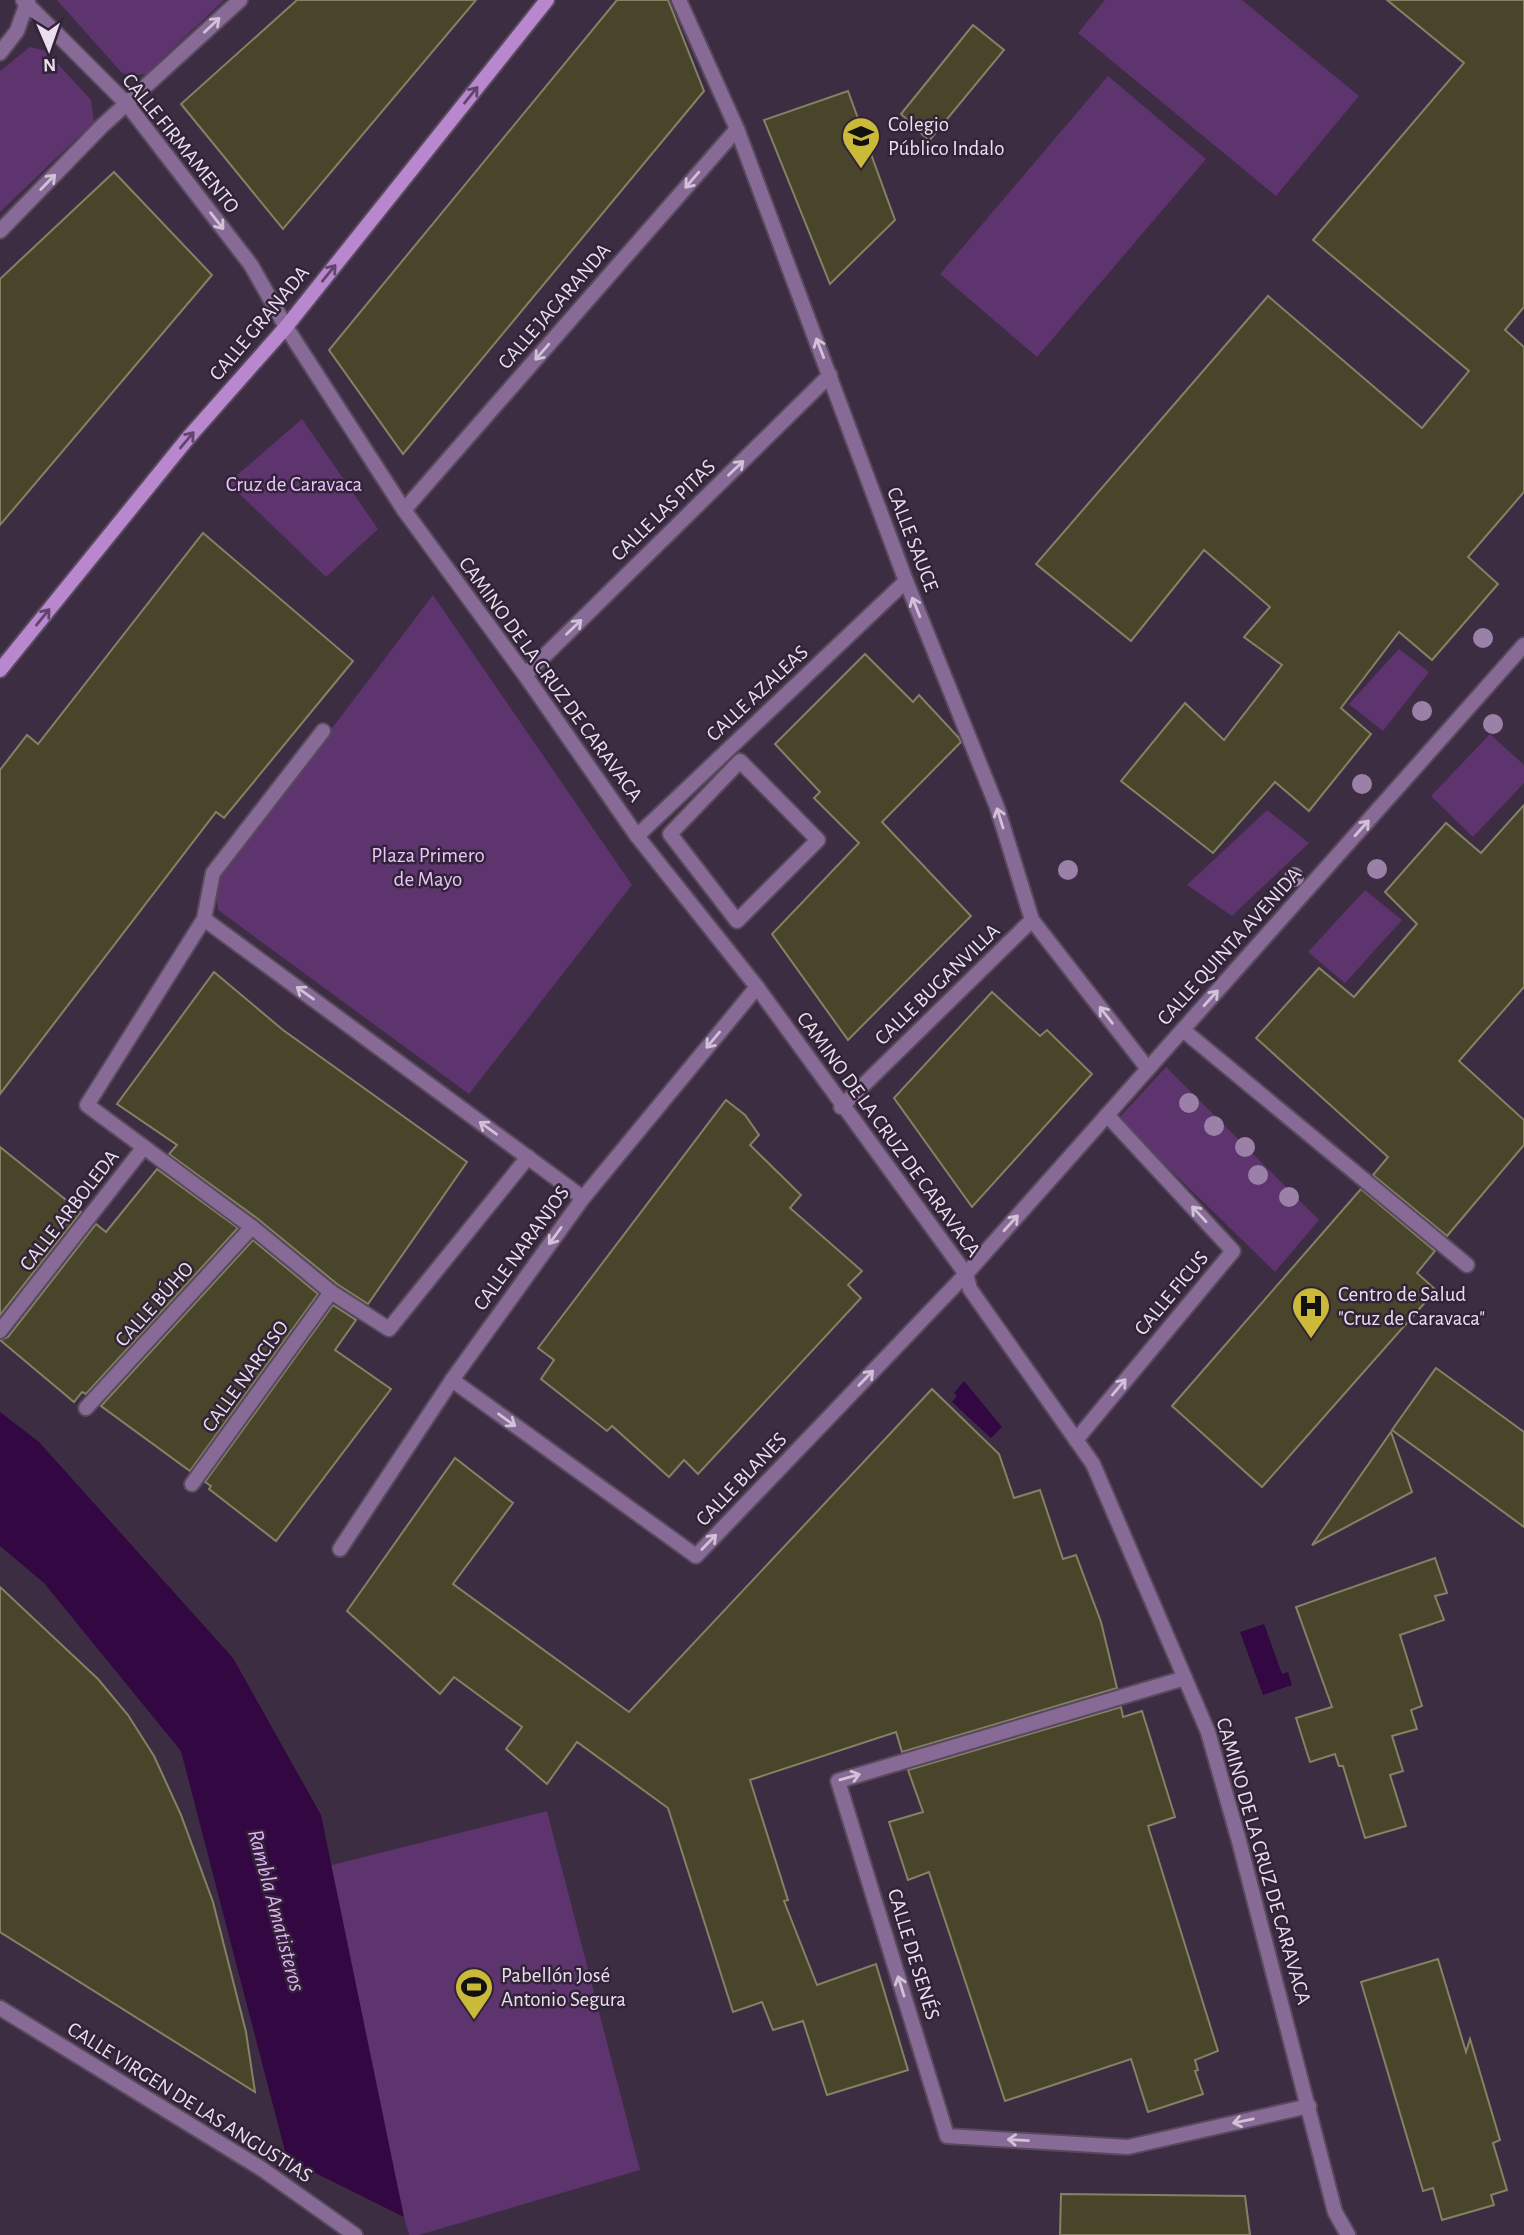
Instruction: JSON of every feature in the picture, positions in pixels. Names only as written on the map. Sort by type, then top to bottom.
[{"type":"main road","name":"CALLE GRANADA","points":[[0,670],[188,438],[286,327],[547,0]]},
{"type":"street","points":[[0,231],[127,104],[240,0]]},
{"type":"street","name":"CALLE SAUCE","points":[[679,0],[737,129],[906,581],[997,807],[1032,920],[1148,1069]]},
{"type":"street","points":[[0,53],[17,31],[26,1]]},
{"type":"street","name":"CALLE FIRMAMENTO","points":[[26,1],[127,104],[251,265],[286,327]]},
{"type":"street","name":"CALLE JACARANDA","points":[[404,510],[737,129]]},
{"type":"street","name":"CAMINO DE LA CRUZ DE CARAVACA","points":[[286,327],[404,510],[638,836],[757,987],[841,1107],[966,1274],[970,1289],[1093,1464],[1208,1732],[1335,2212],[1348,2235]]},
{"type":"street","name":"CALLE LAS PITAS","points":[[525,675],[830,375]]},
{"type":"street","name":"CALLE AZALEAS","points":[[638,836],[906,581]]},
{"type":"street","name":"CALLE QUINTA AVENIDA","points":[[966,1274],[1524,645]]},
{"type":"street","points":[[323,731],[213,873],[204,919],[87,1105],[252,1227],[331,1292],[389,1329],[528,1157]]},
{"type":"street","points":[[740,761],[818,840],[737,921],[670,834],[740,761]]},
{"type":"street","points":[[204,919],[583,1198]]},
{"type":"street","name":"CALLE BUGANVILLA","points":[[841,1107],[1032,920]]},
{"type":"street","name":"CALLE NARANJOS","points":[[340,1549],[452,1380],[583,1198],[757,987]]},
{"type":"street","points":[[1182,1030],[1467,1265]]},
{"type":"street","name":"CALLE FICUS","points":[[1076,1440],[1233,1251],[1107,1115]]},
{"type":"street","name":"CALLE ARBOLEDA","points":[[0,1331],[144,1147]]},
{"type":"street","name":"CALLE BÚHO","points":[[86,1408],[252,1227]]},
{"type":"street","name":"CALLE BLANES","points":[[452,1380],[696,1556],[966,1274]]},
{"type":"street","name":"CALLE NARCISO","points":[[192,1484],[331,1292]]},
{"type":"street","name":"CALLE DE SENÉS","points":[[1185,1678],[838,1781],[947,2136],[1128,2147],[1309,2106]]},
{"type":"street","name":"CALLE VIRGEN DE LAS ANGUSTIAS","points":[[0,2008],[261,2169],[355,2235]]},
{"type":"street","name":"CAMINO DE LA CRUZ DE CARAVACA","points":[[1334,2235],[1335,2212]]},
{"type":"green space","points":[[57,0],[224,0],[146,74],[129,76],[121,72]]},
{"type":"green space","points":[[1105,0],[1242,0],[1359,96],[1276,196],[1078,33]]},
{"type":"green space","points":[[30,47],[46,51],[91,100],[94,122],[0,212],[0,71]]},
{"type":"green space","points":[[1108,76],[1206,159],[1037,357],[940,274]]},
{"type":"green space","name":"Cruz de Caravaca","points":[[302,419],[378,529],[326,577],[228,483]]},
{"type":"green space","name":"Plaza Primero de Mayo","points":[[433,595],[632,885],[469,1094],[218,910],[214,884]]},
{"type":"green space","points":[[1399,649],[1429,672],[1383,731],[1349,704]]},
{"type":"green space","points":[[1490,734],[1524,765],[1524,783],[1473,837],[1431,796]]},
{"type":"green space","points":[[1267,810],[1309,843],[1232,916],[1187,885]]},
{"type":"green space","points":[[1365,890],[1402,920],[1345,983],[1308,952]]},
{"type":"green space","points":[[1166,1067],[1319,1220],[1275,1272],[1118,1119]]},
{"type":"green space","name":"Pabellón José Antonio Segura","points":[[547,1811],[640,2170],[419,2235],[409,2235],[304,1872]]},
{"type":"water","points":[[964,1381],[1002,1427],[991,1438],[952,1402],[957,1396],[954,1393]]},
{"type":"water","name":"Rambla Amatisteros","points":[[0,1412],[39,1442],[233,1658],[321,1815],[404,2217],[287,2159],[181,1751],[44,1583],[0,1546]]},
{"type":"water","points":[[1264,1624],[1282,1674],[1288,1672],[1292,1685],[1263,1695],[1240,1632]]},
{"type":"building","points":[[297,0],[476,0],[283,229],[181,104]]},
{"type":"building","points":[[617,0],[668,0],[704,91],[403,454],[329,350]]},
{"type":"building","points":[[1387,0],[1524,0],[1524,307],[1505,330],[1524,347],[1524,492],[1468,557],[1498,584],[1432,660],[1399,632],[1341,708],[1371,734],[1309,811],[1275,782],[1213,853],[1121,781],[1185,703],[1224,740],[1282,665],[1244,637],[1270,607],[1204,550],[1131,641],[1036,564],[1268,296],[1422,428],[1469,371],[1313,240],[1464,63]]},
{"type":"building","points":[[973,25],[1004,50],[929,141],[901,114]]},
{"type":"building","points":[[848,91],[895,220],[830,284],[764,120]]},
{"type":"building","points":[[114,172],[212,275],[0,525],[0,279]]},
{"type":"building","points":[[203,533],[353,661],[224,818],[216,812],[0,1094],[0,770],[27,735],[38,744]]},
{"type":"building","points":[[865,654],[913,702],[919,695],[961,742],[882,822],[971,916],[848,1040],[772,934],[859,843],[814,798],[820,792],[775,744]]},
{"type":"building","points":[[1524,805],[1524,987],[1459,1061],[1524,1120],[1524,1145],[1447,1236],[1373,1175],[1388,1157],[1256,1038],[1319,968],[1354,997],[1417,924],[1385,892],[1446,823],[1481,853]]},
{"type":"building","points":[[214,972],[283,1030],[467,1162],[368,1304],[337,1284],[258,1219],[169,1154],[177,1145],[117,1104]]},
{"type":"building","points":[[992,992],[1040,1036],[1047,1030],[1092,1074],[972,1207],[894,1098]]},
{"type":"building","points":[[726,1100],[745,1115],[759,1135],[750,1145],[801,1195],[790,1208],[862,1271],[848,1285],[861,1298],[698,1474],[684,1460],[669,1477],[612,1426],[607,1431],[541,1379],[554,1360],[538,1348]]},
{"type":"building","points":[[0,1147],[81,1212],[0,1315]]},
{"type":"building","points":[[157,1169],[238,1228],[86,1394],[82,1392],[74,1402],[0,1340],[8,1337],[96,1224],[106,1232]]},
{"type":"building","points":[[1361,1189],[1435,1251],[1417,1273],[1436,1290],[1262,1487],[1172,1406]]},
{"type":"building","points":[[253,1240],[318,1294],[190,1471],[101,1406]]},
{"type":"building","points":[[333,1305],[356,1320],[335,1350],[391,1389],[276,1541],[209,1489],[211,1486],[205,1482]]},
{"type":"building","points":[[1436,1368],[1524,1432],[1524,1527],[1392,1430]]},
{"type":"building","points":[[932,1389],[999,1454],[1014,1498],[1040,1490],[1063,1559],[1076,1555],[1101,1622],[1117,1688],[902,1752],[896,1732],[750,1780],[788,1900],[784,1901],[817,1985],[876,1964],[908,2070],[827,2095],[803,2021],[773,2030],[762,2002],[733,2012],[668,1808],[577,1742],[547,1784],[506,1749],[522,1727],[454,1677],[440,1694],[347,1611],[455,1458],[513,1503],[453,1584],[629,1712]]},
{"type":"building","points":[[1391,1432],[1412,1492],[1312,1545]]},
{"type":"building","points":[[1435,1558],[1447,1593],[1435,1596],[1444,1620],[1400,1635],[1422,1706],[1411,1710],[1417,1729],[1392,1736],[1403,1771],[1390,1775],[1406,1826],[1365,1838],[1343,1766],[1339,1766],[1335,1754],[1310,1762],[1296,1718],[1332,1707],[1296,1607]]},
{"type":"building","points":[[0,1587],[98,1679],[128,1715],[154,1756],[181,1815],[213,1902],[246,2032],[255,2092],[0,1932]]},
{"type":"building","points":[[1121,1707],[1123,1717],[1142,1711],[1175,1817],[1148,1826],[1218,2051],[1195,2060],[1198,2070],[1195,2071],[1203,2094],[1148,2112],[1131,2059],[1005,2101],[929,1872],[908,1880],[889,1822],[923,1812],[908,1770]]},
{"type":"building","points":[[1438,1959],[1466,2052],[1470,2039],[1500,2140],[1493,2143],[1507,2190],[1491,2195],[1494,2205],[1442,2220],[1433,2188],[1423,2191],[1361,1982]]},
{"type":"building","points":[[1061,2194],[1245,2196],[1250,2235],[1060,2235]]},
{"type":"place","name":"Colegio Público Indalo","points":[[861,170]]},
{"type":"place","name":"Centro de Salud \"Cruz de Caravaca\"","points":[[1311,1340]]},
{"type":"place","name":"Pabellón José Antonio Segura","points":[[474,2021]]}]
